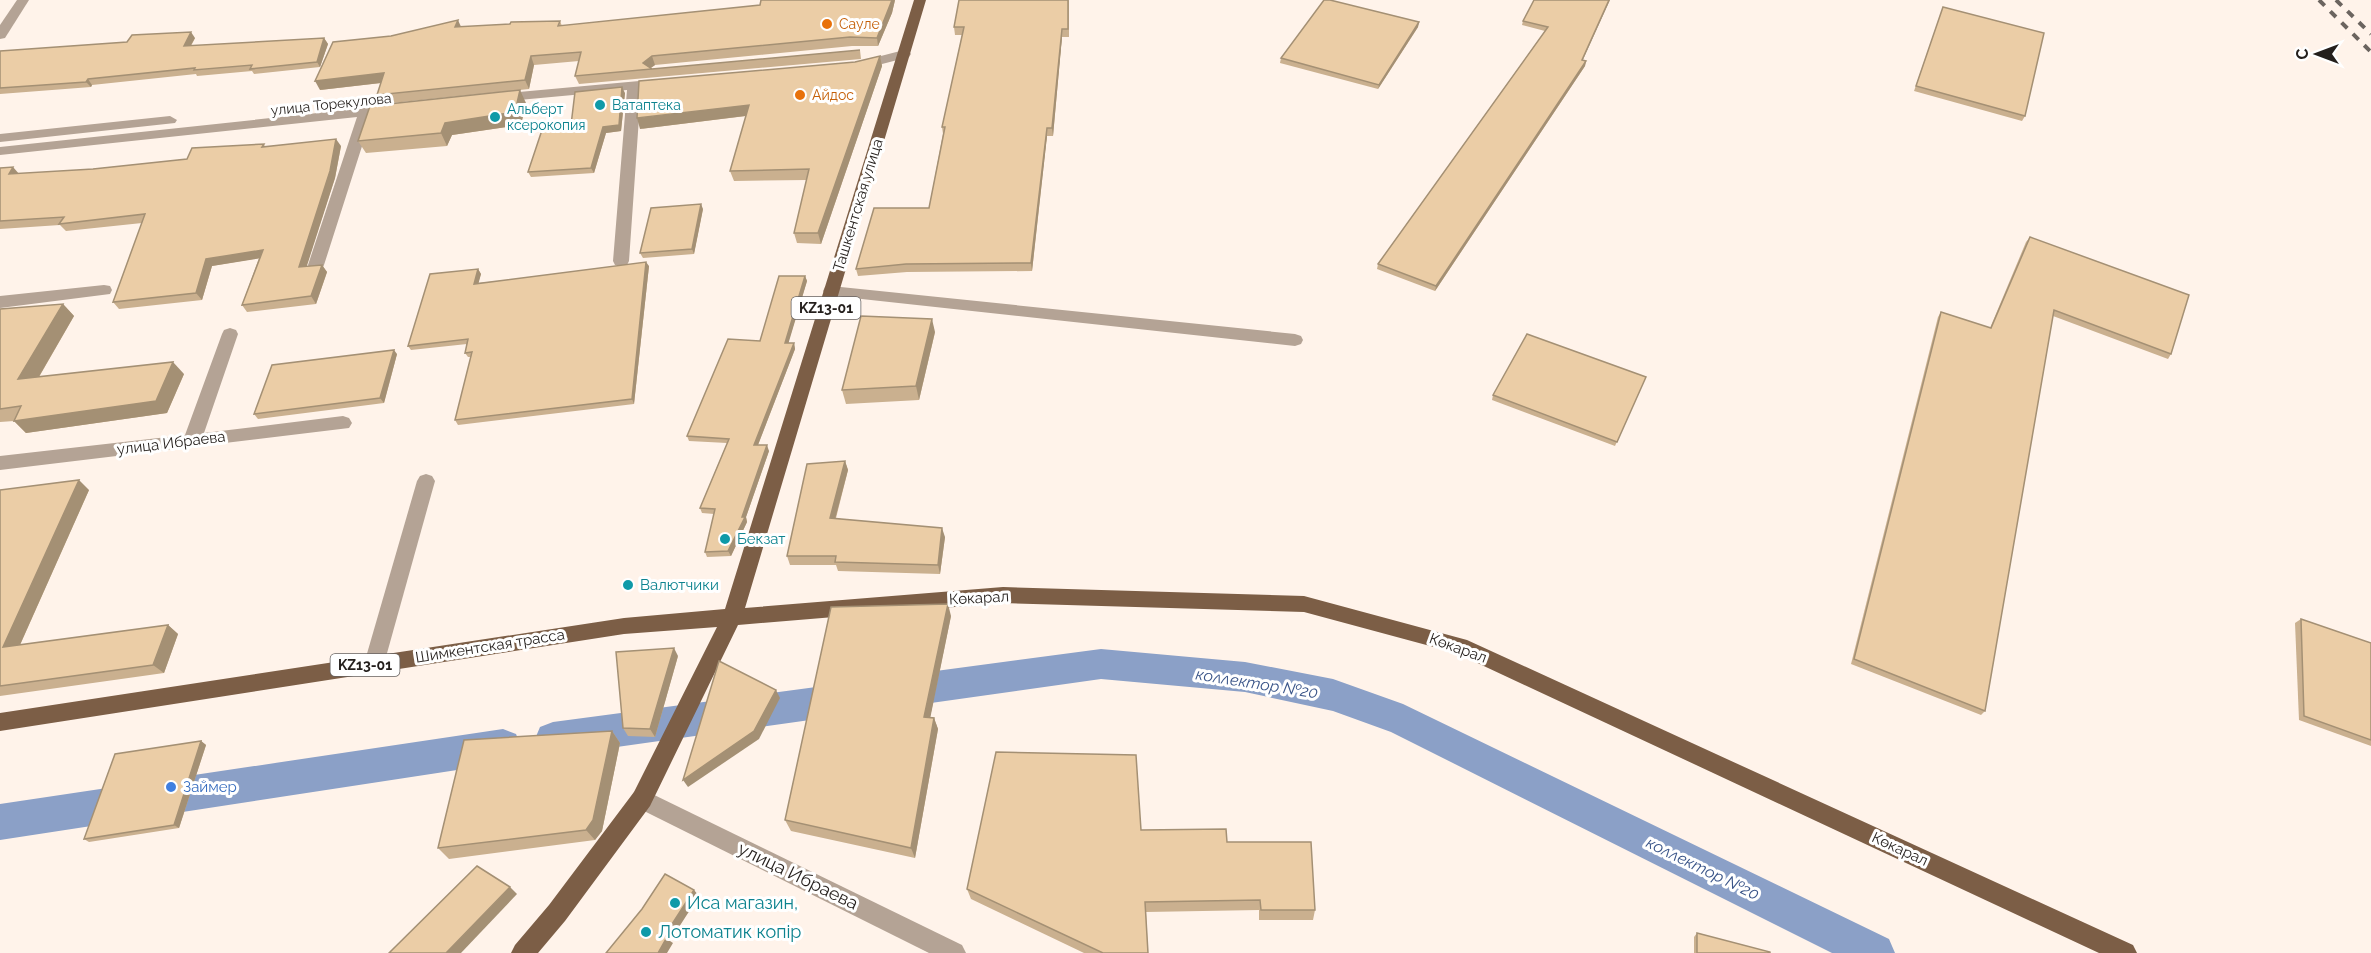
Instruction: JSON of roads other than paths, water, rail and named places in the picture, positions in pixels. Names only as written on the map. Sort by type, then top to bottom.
[{"type":"main road","name":"Ташкентская улица","points":[[523,953],[557,913],[642,799],[732,616],[920,0]]},
{"type":"main road","name":"Көкарал","points":[[732,616],[1003,595],[1304,604],[1460,646],[2125,953]]},
{"type":"main road","name":"Шимкентская трасса","points":[[0,722],[624,626],[732,616]]},
{"type":"street","points":[[0,12],[20,5]]},
{"type":"street","points":[[0,35],[20,5]]},
{"type":"street","points":[[862,52],[904,54]]},
{"type":"street","points":[[845,67],[904,54]]},
{"type":"street","points":[[663,71],[484,94],[634,86],[681,81]]},
{"type":"street","points":[[621,261],[634,86]]},
{"type":"street","name":"улица Торекулова","points":[[0,138],[402,97]]},
{"type":"street","name":"улица Торекулова","points":[[0,151],[413,107]]},
{"type":"street","points":[[316,266],[366,112]]},
{"type":"street","points":[[0,302],[104,290]]},
{"type":"street","points":[[831,291],[1295,340]]},
{"type":"street","points":[[192,441],[230,334]]},
{"type":"street","name":"улица Ибраева","points":[[0,463],[343,423]]},
{"type":"street","points":[[374,664],[426,481]]},
{"type":"street","name":"улица Ибраева","points":[[642,799],[954,953]]},
{"type":"waterway","name":"коллектор №20","points":[[553,739],[1101,664],[1245,677],[1333,695],[1403,720],[1875,953]]},
{"type":"waterway","points":[[0,822],[503,746]]},
{"type":"railway","points":[[2319,0],[2371,52]]},
{"type":"railway","points":[[2336,0],[2371,34]]},
{"type":"place","name":"Сауле","points":[[827,24]]},
{"type":"place","name":"Айдос","points":[[800,95]]},
{"type":"place","name":"Ватаптека","points":[[600,105]]},
{"type":"place","name":"Альберт ксерокопия","points":[[495,117]]},
{"type":"place","name":"Бекзат","points":[[725,539]]},
{"type":"place","name":"Валютчики","points":[[628,585]]},
{"type":"place","name":"Займер","points":[[171,787]]},
{"type":"place","name":"Иса магазин,","points":[[675,903]]},
{"type":"place","name":"Лотоматик копір","points":[[646,932]]}]
